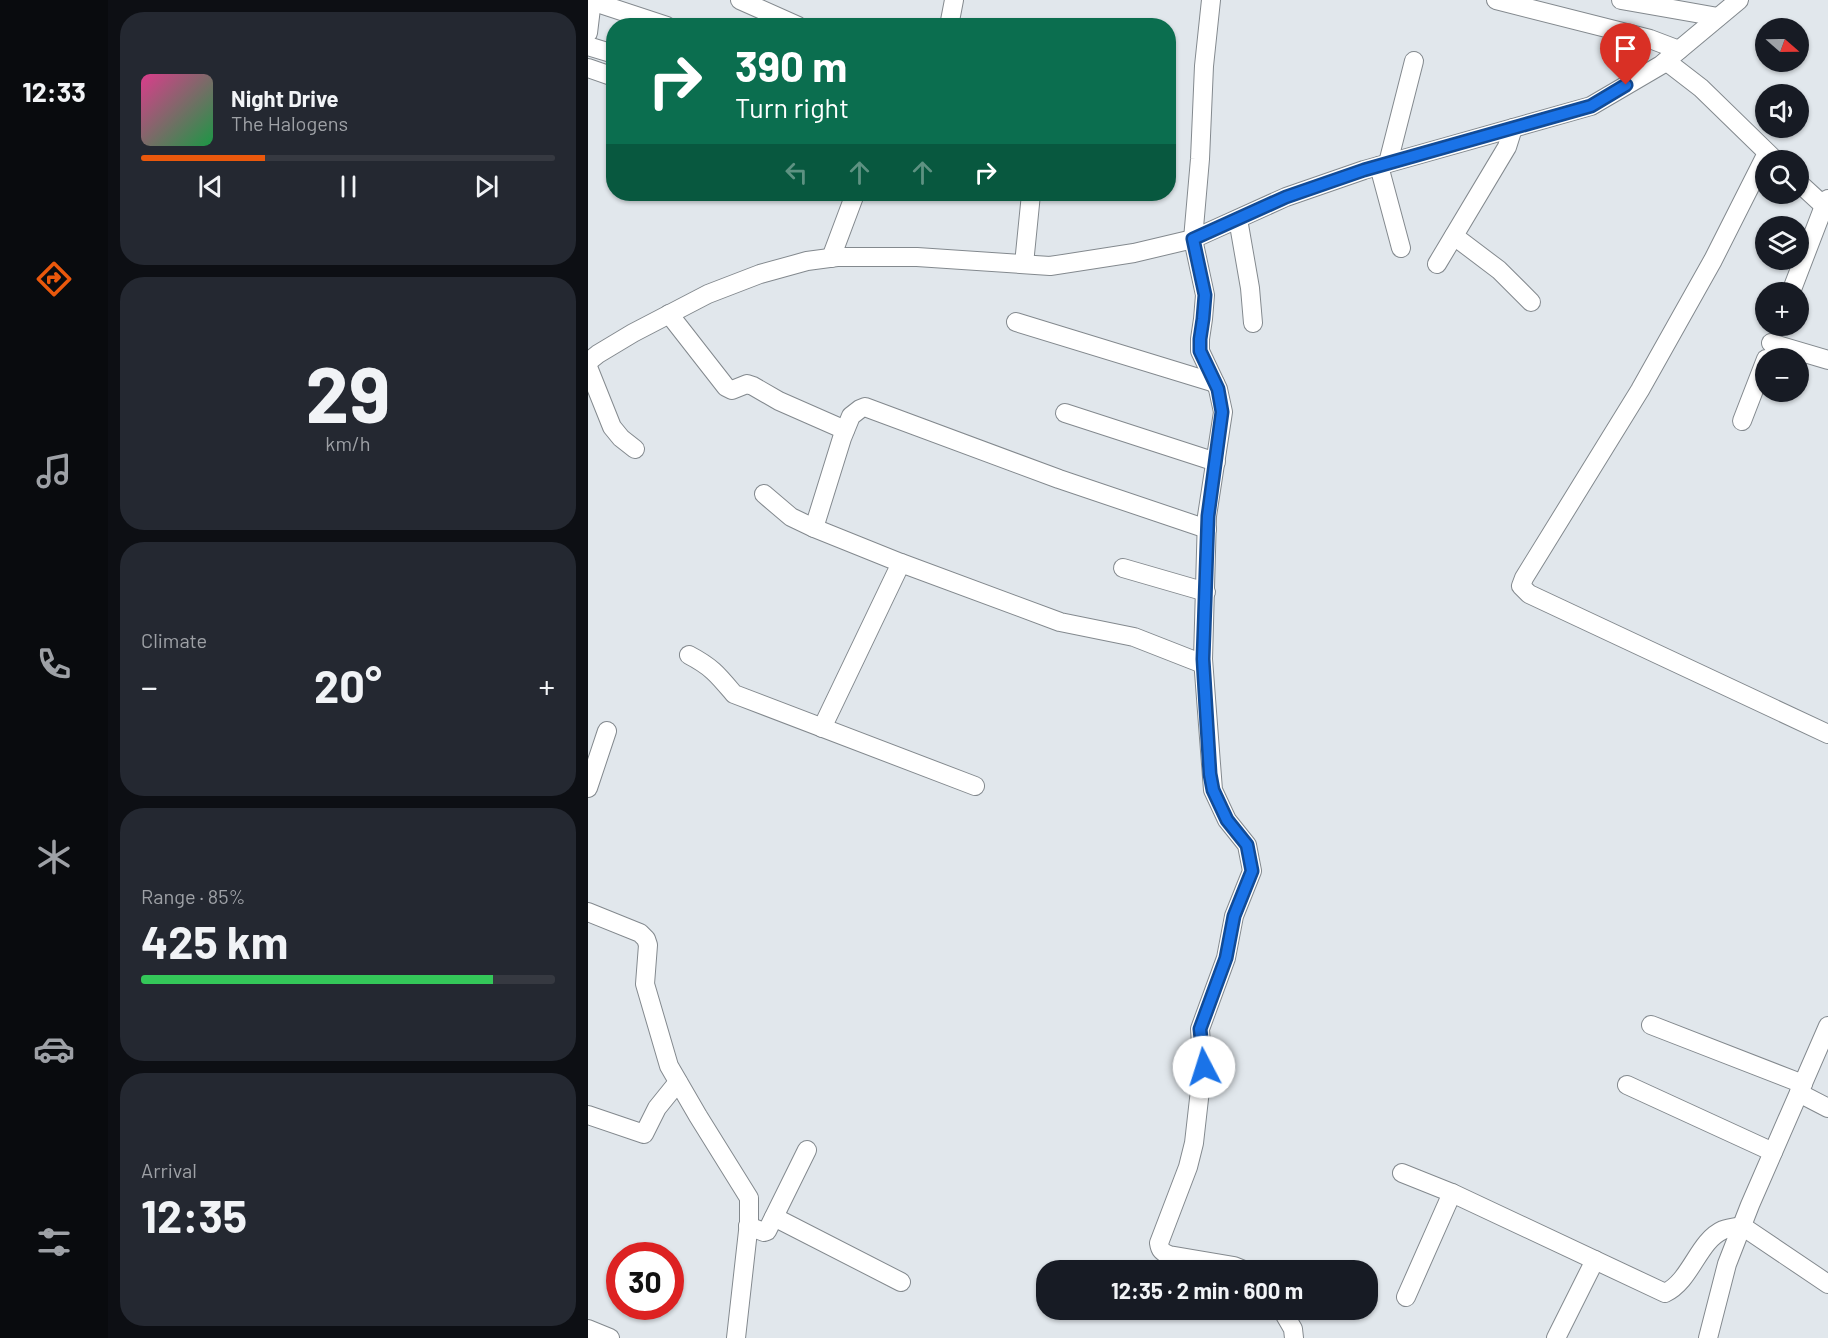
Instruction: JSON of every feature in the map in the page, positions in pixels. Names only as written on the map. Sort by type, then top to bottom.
[{"type":"street","points":[[588,33],[592,0],[644,18]]},
{"type":"street","points":[[740,0],[780,18]]},
{"type":"street","points":[[951,18],[954,0]]},
{"type":"street","points":[[1199,1260],[1169,1255],[1160,1249],[1159,1243],[1188,1167],[1194,1143],[1203,1077],[1200,1029],[1226,958],[1234,916],[1252,871],[1247,845],[1227,820],[1213,790],[1203,664],[1207,529],[1222,412],[1221,398],[1200,351],[1205,295],[1193,239],[1200,159],[1204,66],[1211,0]]},
{"type":"street","points":[[1496,0],[1650,39],[1672,55],[1701,88],[1764,150]]},
{"type":"street","points":[[1621,0],[1718,17]]},
{"type":"street","points":[[588,362],[624,338],[708,294],[760,274],[807,261],[831,258],[917,257],[1050,266],[1134,253],[1193,239],[1286,197],[1384,164],[1591,106],[1672,55],[1739,0]]},
{"type":"street","points":[[588,46],[606,52]]},
{"type":"street","points":[[1401,248],[1384,164],[1414,61]]},
{"type":"street","points":[[588,68],[606,74]]},
{"type":"street","points":[[1437,264],[1507,147],[1513,128]]},
{"type":"street","points":[[1755,185],[1651,370],[1521,585],[1529,594],[1828,734]]},
{"type":"street","points":[[1795,282],[1826,203],[1809,190]]},
{"type":"street","points":[[831,258],[852,201]]},
{"type":"street","points":[[1023,264],[1031,201]]},
{"type":"street","points":[[1238,219],[1250,288],[1253,323]]},
{"type":"street","points":[[1454,236],[1498,270],[1531,302]]},
{"type":"street","points":[[669,314],[726,387],[732,390],[747,384],[753,386],[779,401],[845,430]]},
{"type":"street","points":[[1016,322],[1215,383]]},
{"type":"street","points":[[1742,421],[1770,346],[1828,360]]},
{"type":"street","points":[[588,367],[612,427],[635,449]]},
{"type":"street","points":[[814,528],[845,430],[851,416],[865,407],[1059,479],[1207,529]]},
{"type":"street","points":[[1065,413],[1216,462]]},
{"type":"street","points":[[764,494],[791,517],[901,563],[1060,622],[1134,637],[1203,664]]},
{"type":"street","points":[[822,728],[901,563]]},
{"type":"street","points":[[1123,568],[1206,592]]},
{"type":"street","points":[[689,655],[717,673],[734,694],[975,786]]},
{"type":"street","points":[[588,788],[595,746],[607,730]]},
{"type":"street","points":[[588,912],[640,933],[646,939],[648,945],[645,984],[669,1066],[749,1198],[736,1338]]},
{"type":"street","points":[[1651,1025],[1801,1089],[1828,1108]]},
{"type":"street","points":[[1708,1338],[1727,1264],[1828,1026]]},
{"type":"street","points":[[588,1115],[644,1134],[657,1108],[678,1082]]},
{"type":"street","points":[[1627,1084],[1773,1152]]},
{"type":"street","points":[[748,1226],[767,1231],[807,1150]]},
{"type":"street","points":[[1402,1173],[1452,1192],[1665,1293],[1676,1288],[1711,1238],[1723,1230],[1742,1226],[1828,1284]]},
{"type":"street","points":[[1406,1297],[1452,1192]]},
{"type":"street","points":[[774,1217],[901,1282]]},
{"type":"street","points":[[1556,1338],[1595,1260]]},
{"type":"street","points":[[1288,1320],[1293,1329],[1294,1338]]},
{"type":"street","points":[[588,1329],[610,1338]]},
{"type":"route","points":[[1204,1067],[1200,1029],[1226,958],[1234,916],[1252,871],[1247,845],[1227,820],[1213,790],[1210,774],[1203,659],[1208,516],[1222,422],[1222,405],[1218,389],[1200,351],[1205,295],[1193,239],[1286,197],[1364,170],[1591,106],[1626,85]]}]
